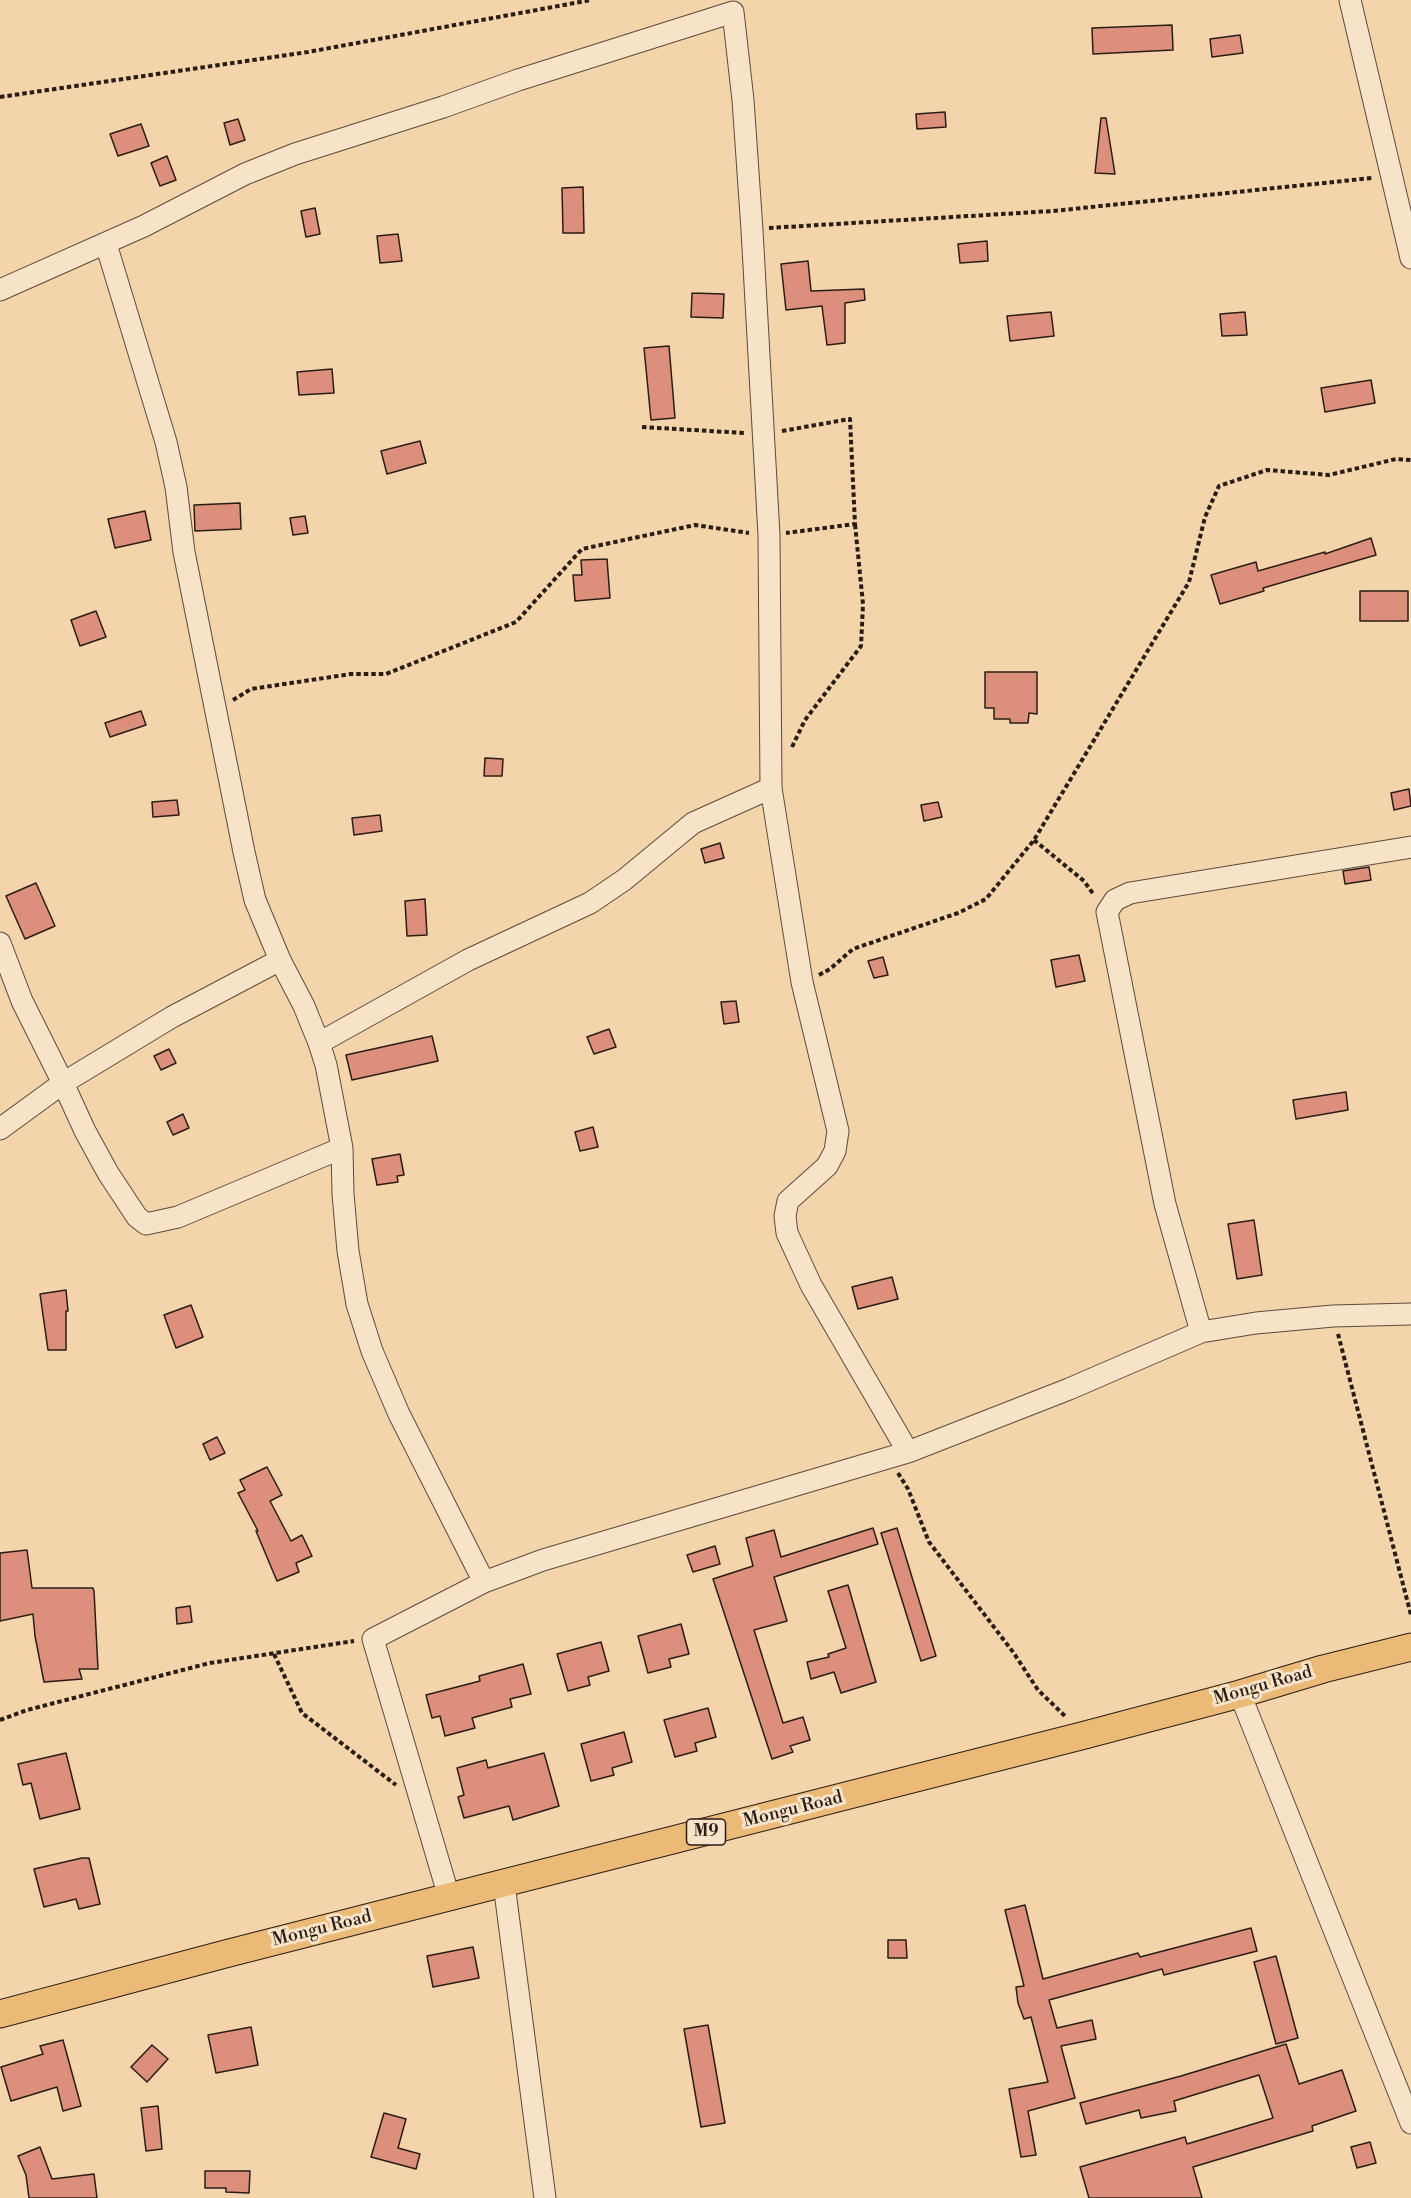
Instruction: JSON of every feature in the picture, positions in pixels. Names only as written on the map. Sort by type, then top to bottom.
[{"type":"main road","name":"Mongu Road","points":[[0,2014],[1085,1735],[1411,1647]]},
{"type":"street","points":[[1350,0],[1411,258]]},
{"type":"street","points":[[0,290],[105,244],[244,174],[295,154],[733,12],[743,100],[752,230],[769,535],[771,788],[801,982],[838,1131],[835,1151],[827,1166],[788,1201],[785,1216],[787,1233],[811,1284],[908,1452]]},
{"type":"street","points":[[105,244],[166,442],[176,487],[184,552],[215,712],[255,900],[280,960],[320,1043],[342,1148],[348,1251],[357,1304],[372,1351],[399,1414],[484,1582]]},
{"type":"street","points":[[320,1043],[468,960],[590,903],[624,880],[693,823],[771,788]]},
{"type":"street","points":[[1201,1332],[1165,1204],[1107,912],[1115,900],[1130,893],[1411,847]]},
{"type":"street","points":[[0,943],[22,1001],[85,1131],[131,1210],[146,1224],[178,1217],[342,1148]]},
{"type":"street","points":[[0,1129],[63,1083],[172,1017],[280,960]]},
{"type":"street","points":[[449,1897],[373,1639],[484,1582],[543,1560],[908,1452],[1069,1389],[1201,1332],[1256,1323],[1333,1316],[1411,1314]]},
{"type":"street","points":[[1240,1694],[1411,2123]]},
{"type":"street","points":[[504,1884],[545,2198]]},
{"type":"path","points":[[0,97],[308,52],[591,0]]},
{"type":"path","points":[[752,230],[1053,211],[1390,176]]},
{"type":"path","points":[[642,427],[764,434],[850,419],[855,524],[863,604],[861,646],[805,720],[791,749]]},
{"type":"path","points":[[801,982],[830,969],[853,950],[958,914],[986,899],[1034,840],[1189,582],[1205,517],[1219,486],[1267,470],[1329,475],[1396,459],[1411,460]]},
{"type":"path","points":[[215,712],[251,689],[351,674],[386,674],[516,622],[582,549],[694,525],[769,535],[855,524]]},
{"type":"path","points":[[1034,840],[1084,881],[1107,912]]},
{"type":"path","points":[[1333,1316],[1411,1615]]},
{"type":"path","points":[[908,1452],[894,1468],[908,1488],[929,1542],[1013,1652],[1038,1690],[1085,1735]]},
{"type":"path","points":[[0,1720],[27,1710],[210,1663],[373,1639]]},
{"type":"path","points":[[274,1654],[302,1713],[423,1806]]},
{"type":"building","points":[[1172,25],[1173,50],[1093,54],[1092,28]]},
{"type":"building","points":[[1240,35],[1243,53],[1212,57],[1210,39]]},
{"type":"building","points":[[945,112],[946,127],[917,129],[916,114]]},
{"type":"building","points":[[1101,118],[1106,118],[1115,174],[1095,173]]},
{"type":"building","points":[[238,119],[245,140],[230,145],[224,123]]},
{"type":"building","points":[[141,124],[149,146],[118,156],[110,134]]},
{"type":"building","points":[[167,156],[176,180],[160,186],[151,163]]},
{"type":"building","points":[[583,187],[584,233],[563,233],[562,188]]},
{"type":"building","points":[[315,208],[320,234],[306,237],[301,211]]},
{"type":"building","points":[[398,234],[402,261],[380,263],[377,236]]},
{"type":"building","points":[[987,241],[988,261],[960,263],[958,244]]},
{"type":"building","points":[[808,261],[811,291],[864,289],[865,300],[845,303],[845,343],[827,345],[822,306],[786,310],[781,264]]},
{"type":"building","points":[[692,293],[724,294],[723,318],[691,317]]},
{"type":"building","points":[[1051,312],[1054,336],[1010,341],[1007,316]]},
{"type":"building","points":[[1245,312],[1247,335],[1222,336],[1220,314]]},
{"type":"building","points":[[669,346],[675,418],[651,420],[644,348]]},
{"type":"building","points":[[332,369],[334,393],[299,395],[297,372]]},
{"type":"building","points":[[1371,380],[1375,403],[1325,412],[1321,388]]},
{"type":"building","points":[[420,441],[426,463],[387,474],[381,451]]},
{"type":"building","points":[[240,503],[241,529],[195,531],[194,505]]},
{"type":"building","points":[[145,511],[151,540],[115,548],[108,519]]},
{"type":"building","points":[[305,516],[308,533],[293,535],[290,518]]},
{"type":"building","points":[[1371,538],[1376,555],[1263,588],[1264,591],[1220,604],[1211,575],[1256,562],[1258,571],[1325,552],[1325,554]]},
{"type":"building","points":[[607,559],[610,598],[575,601],[573,575],[582,575],[581,560]]},
{"type":"building","points":[[1360,591],[1408,591],[1408,621],[1360,621]]},
{"type":"building","points":[[96,611],[106,637],[80,646],[71,620]]},
{"type":"building","points":[[985,672],[1037,672],[1037,714],[1029,713],[1028,723],[1010,723],[1010,719],[994,719],[994,708],[985,708]]},
{"type":"building","points":[[141,711],[146,725],[110,737],[105,723]]},
{"type":"building","points":[[485,758],[503,759],[502,776],[484,776]]},
{"type":"building","points":[[1409,789],[1411,806],[1394,810],[1391,793]]},
{"type":"building","points":[[177,800],[179,815],[153,817],[152,802]]},
{"type":"building","points":[[938,802],[942,817],[924,821],[921,805]]},
{"type":"building","points":[[380,815],[382,831],[354,835],[352,818]]},
{"type":"building","points":[[720,843],[724,858],[705,863],[701,849]]},
{"type":"building","points":[[1369,867],[1371,880],[1345,884],[1343,871]]},
{"type":"building","points":[[36,883],[55,926],[25,939],[6,896]]},
{"type":"building","points":[[425,899],[427,935],[407,936],[405,901]]},
{"type":"building","points":[[1079,955],[1085,981],[1056,987],[1051,960]]},
{"type":"building","points":[[883,957],[888,975],[874,978],[868,961]]},
{"type":"building","points":[[736,1001],[739,1022],[724,1024],[721,1002]]},
{"type":"building","points":[[609,1029],[616,1047],[594,1054],[587,1037]]},
{"type":"building","points":[[432,1036],[438,1061],[352,1080],[346,1055]]},
{"type":"building","points":[[169,1049],[176,1063],[161,1070],[154,1056]]},
{"type":"building","points":[[1346,1092],[1348,1110],[1296,1119],[1293,1100]]},
{"type":"building","points":[[183,1114],[189,1128],[173,1135],[167,1122]]},
{"type":"building","points":[[593,1127],[598,1147],[580,1151],[575,1132]]},
{"type":"building","points":[[400,1154],[404,1175],[397,1176],[398,1182],[377,1185],[372,1159]]},
{"type":"building","points":[[1254,1220],[1262,1275],[1237,1279],[1228,1224]]},
{"type":"building","points":[[892,1277],[898,1299],[858,1309],[852,1287]]},
{"type":"building","points":[[66,1290],[68,1311],[66,1311],[66,1350],[48,1350],[40,1294]]},
{"type":"building","points":[[191,1305],[203,1337],[176,1348],[164,1315]]},
{"type":"building","points":[[217,1437],[225,1453],[210,1460],[203,1444]]},
{"type":"building","points":[[267,1467],[282,1495],[270,1501],[291,1541],[302,1535],[312,1556],[296,1563],[299,1572],[277,1581],[256,1531],[258,1531],[238,1493],[245,1490],[240,1480]]},
{"type":"building","points":[[873,1528],[878,1544],[774,1577],[787,1621],[754,1630],[783,1723],[803,1717],[810,1740],[790,1746],[793,1752],[772,1759],[713,1579],[753,1566],[746,1538],[774,1530],[781,1557]]},
{"type":"building","points":[[897,1528],[936,1656],[921,1661],[881,1533]]},
{"type":"building","points":[[715,1546],[720,1564],[693,1572],[687,1555]]},
{"type":"building","points":[[27,1550],[32,1588],[93,1588],[98,1669],[79,1669],[82,1679],[44,1682],[33,1614],[0,1621],[0,1553]]},
{"type":"building","points":[[848,1585],[876,1682],[841,1693],[834,1672],[811,1679],[807,1662],[829,1657],[828,1654],[846,1648],[828,1591]]},
{"type":"building","points":[[190,1606],[192,1622],[177,1624],[176,1608]]},
{"type":"building","points":[[681,1624],[689,1654],[669,1659],[671,1667],[648,1673],[638,1636]]},
{"type":"building","points":[[601,1642],[609,1671],[588,1677],[590,1685],[568,1691],[557,1654]]},
{"type":"building","points":[[523,1664],[531,1694],[510,1699],[512,1707],[472,1718],[475,1728],[445,1736],[440,1716],[432,1718],[426,1695],[480,1681],[479,1676]]},
{"type":"building","points":[[708,1708],[716,1737],[695,1743],[697,1751],[675,1757],[664,1720]]},
{"type":"building","points":[[624,1732],[632,1762],[612,1768],[614,1775],[591,1781],[581,1744]]},
{"type":"building","points":[[66,1753],[80,1809],[40,1819],[31,1783],[23,1785],[18,1764]]},
{"type":"building","points":[[544,1753],[559,1806],[513,1820],[509,1806],[464,1818],[458,1797],[464,1795],[457,1768],[486,1760],[488,1768]]},
{"type":"building","points":[[89,1858],[100,1904],[79,1909],[76,1899],[44,1907],[34,1869]]},
{"type":"building","points":[[1025,1905],[1043,1979],[1138,1953],[1140,1957],[1251,1928],[1257,1951],[1164,1975],[1162,1969],[1049,2000],[1057,2028],[1092,2020],[1096,2039],[1061,2046],[1075,2098],[1028,2111],[1036,2155],[1021,2157],[1009,2089],[1048,2082],[1031,2017],[1024,2019],[1018,2003],[1016,1987],[1024,1986],[1005,1910]]},
{"type":"building","points":[[888,1940],[906,1940],[907,1958],[888,1958]]},
{"type":"building","points":[[473,1947],[479,1978],[433,1987],[427,1956]]},
{"type":"building","points":[[1276,1956],[1298,2038],[1276,2044],[1254,1962]]},
{"type":"building","points":[[708,2025],[725,2123],[701,2127],[684,2029]]},
{"type":"building","points":[[251,2027],[258,2065],[216,2073],[208,2035]]},
{"type":"building","points":[[63,2040],[81,2106],[63,2111],[57,2087],[11,2101],[1,2067],[43,2054],[40,2046]]},
{"type":"building","points":[[1286,2044],[1299,2084],[1342,2070],[1356,2111],[1312,2126],[1313,2131],[1193,2167],[1202,2198],[1089,2198],[1080,2167],[1185,2137],[1187,2144],[1273,2118],[1259,2075],[1174,2101],[1176,2111],[1141,2118],[1139,2110],[1086,2124],[1080,2103],[1181,2076]]},
{"type":"building","points":[[152,2045],[168,2059],[147,2082],[131,2067]]},
{"type":"building","points":[[158,2106],[162,2149],[146,2151],[141,2108]]},
{"type":"building","points":[[384,2113],[406,2119],[398,2148],[420,2154],[416,2169],[371,2157]]},
{"type":"building","points":[[1370,2142],[1376,2163],[1357,2168],[1351,2147]]},
{"type":"building","points":[[40,2147],[52,2179],[94,2174],[97,2198],[29,2198],[26,2175],[18,2156]]},
{"type":"building","points":[[205,2171],[250,2171],[249,2193],[226,2192],[226,2188],[205,2188]]}]
